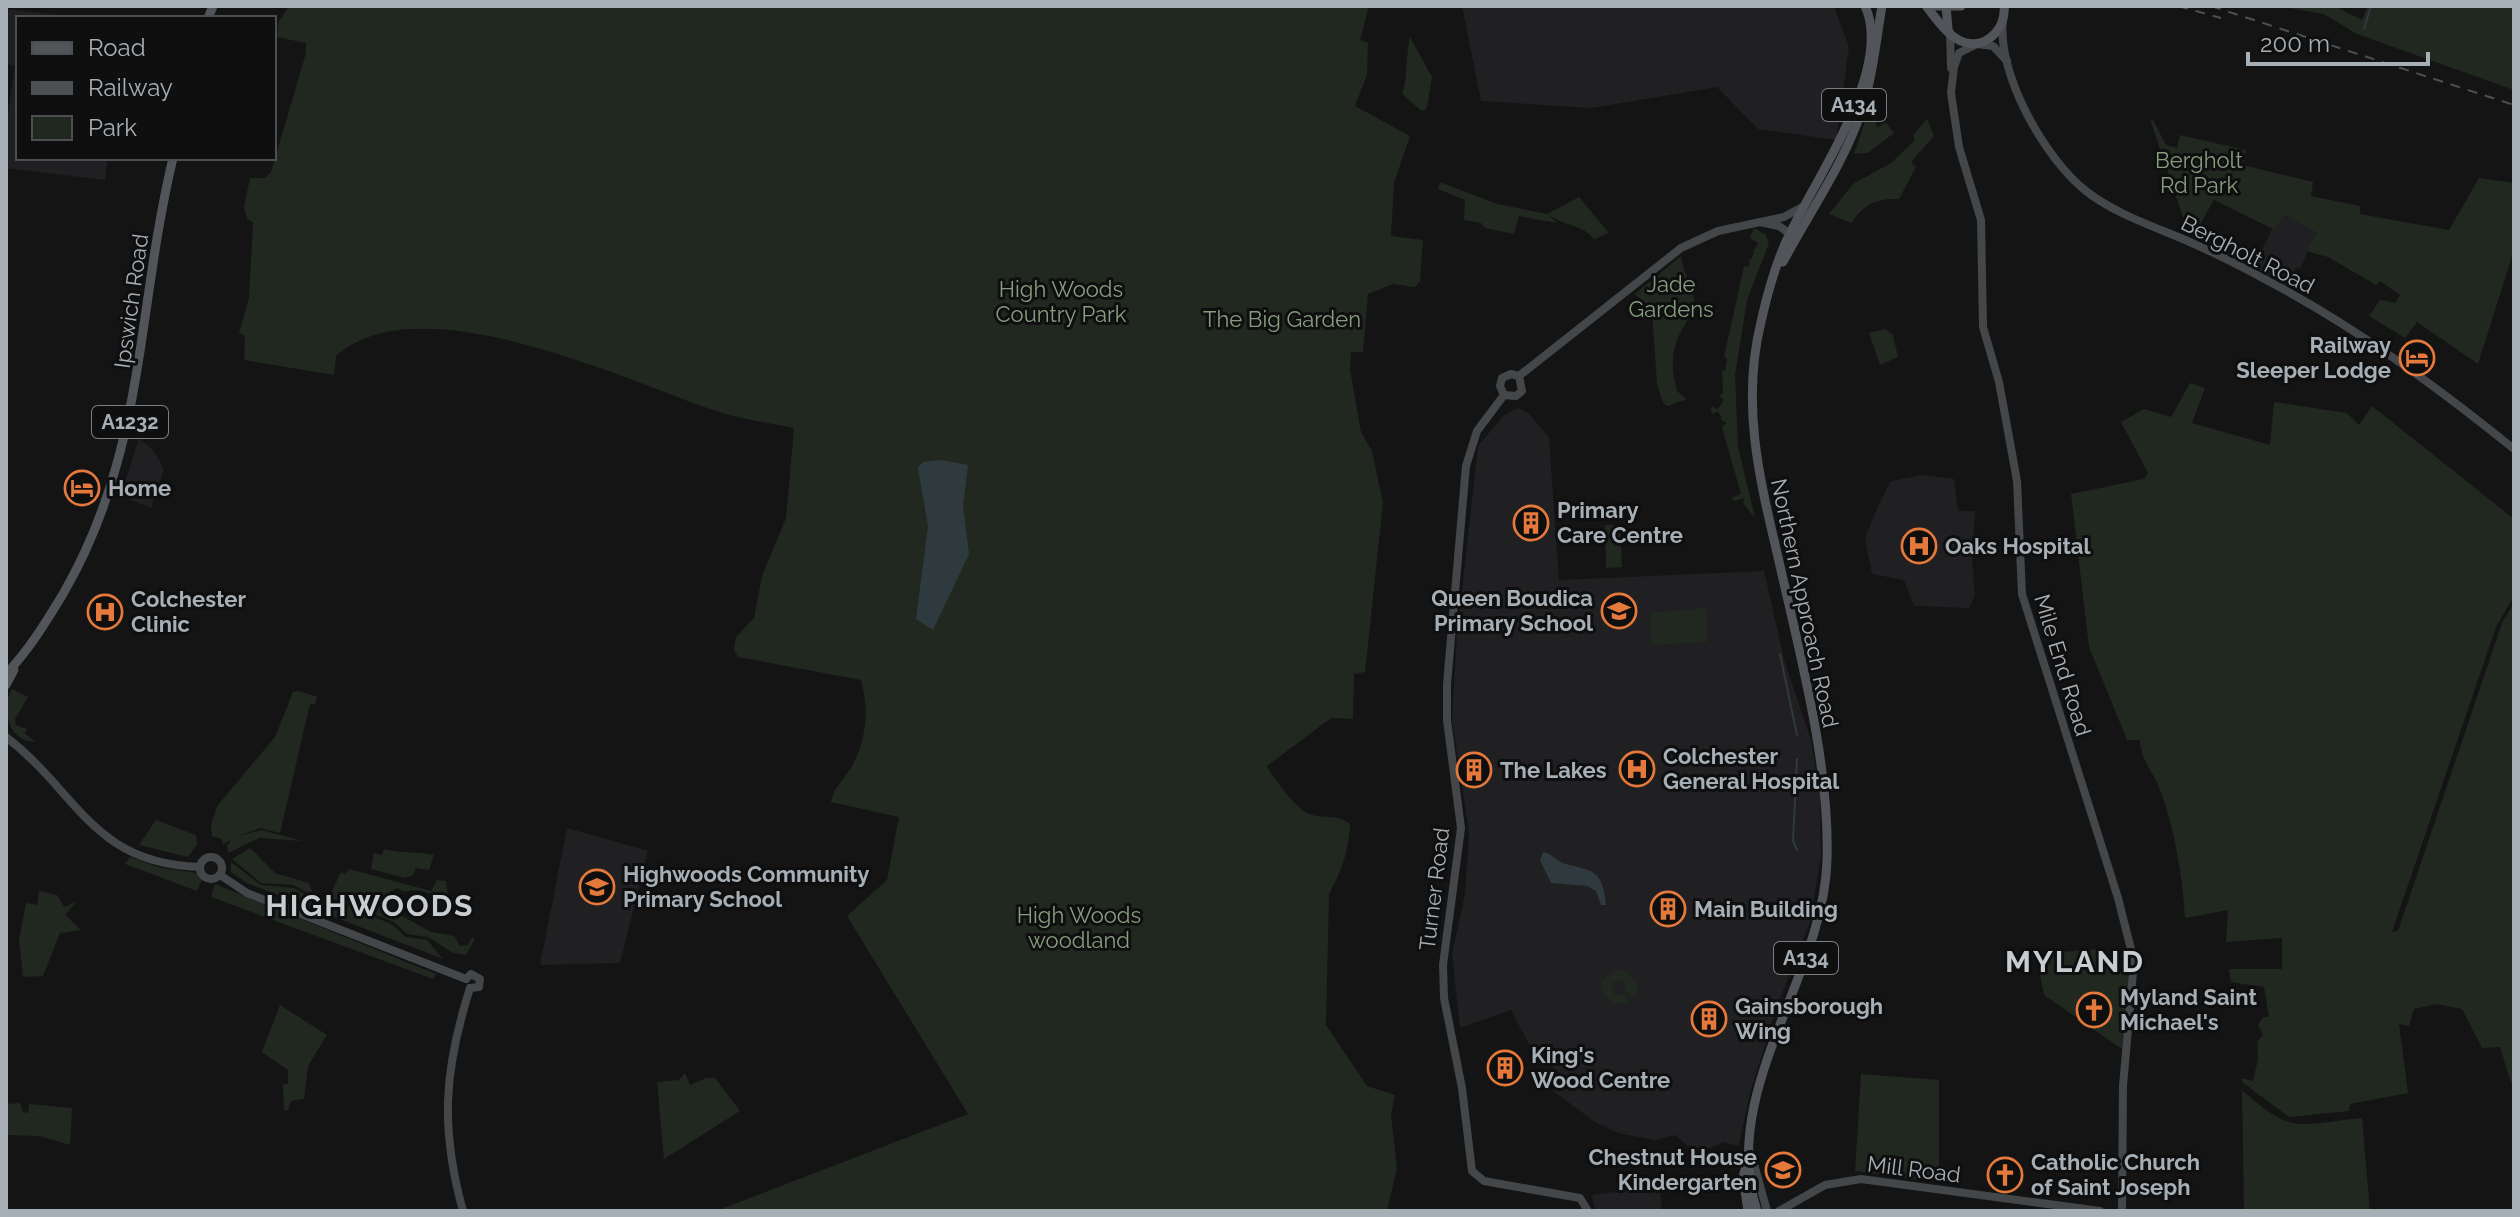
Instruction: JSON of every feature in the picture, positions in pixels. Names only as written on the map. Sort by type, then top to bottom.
[{"type":"main road","name":"Northern Approach Road","points":[[1757,1211],[1750,1176],[1761,1076],[1817,929],[1825,900],[1827,859],[1826,800],[1756,455],[1750,407],[1751,361],[1768,290],[1856,102],[1871,35],[1865,6]]},
{"type":"main road","name":"Northern Approach Road","points":[[1796,229],[1807,219],[1843,157],[1862,108],[1873,68],[1882,6]]},
{"type":"main road","points":[[1926,6],[1962,42],[1977,44],[1992,38],[2003,21],[2004,6]]},
{"type":"main road","points":[[1950,32],[1943,6],[1961,6]]},
{"type":"main road","name":"Ipswich Road","points":[[6,685],[79,565],[115,476],[131,416],[173,160]]},
{"type":"main road","name":"Ipswich Road","points":[[6,674],[17,663]]},
{"type":"main road","name":"Northern Approach Road","points":[[1748,1211],[1744,1165],[1751,1153]]},
{"type":"street","name":"Bergholt Road","points":[[2003,21],[2007,61],[2027,113],[2054,160],[2084,190],[2118,211],[2279,287],[2427,381],[2514,449]]},
{"type":"street","name":"Mile End Road","points":[[1950,32],[1959,147],[1981,220],[1983,327],[1999,382],[2017,481],[2022,594],[2128,931],[2135,971],[2122,1110],[2122,1211]]},
{"type":"street","points":[[1952,77],[1959,53],[1977,44],[1997,48],[2007,61]]},
{"type":"street","name":"Turner Road","points":[[1519,376],[1681,248],[1718,231],[1784,217],[1807,204]]},
{"type":"street","points":[[1784,217],[1796,229]]},
{"type":"street","points":[[1755,221],[1796,229]]},
{"type":"street","name":"Turner Road","points":[[1504,395],[1500,386],[1502,378],[1511,374],[1519,376]]},
{"type":"street","name":"Turner Road","points":[[1504,395],[1516,396],[1522,391],[1519,376]]},
{"type":"street","name":"Turner Road","points":[[1504,395],[1471,444],[1462,503],[1447,713],[1460,807],[1461,848],[1443,965],[1444,998],[1462,1088],[1472,1171],[1484,1181],[1580,1198],[1588,1211]]},
{"type":"street","points":[[7,736],[114,844],[150,861],[200,867]]},
{"type":"street","points":[[200,867],[207,857],[216,858],[222,864],[220,875]]},
{"type":"street","points":[[200,867],[207,878],[220,875],[247,893],[468,984],[454,1038],[446,1087],[447,1136],[463,1211]]},
{"type":"street","name":"Northern Approach Road","points":[[1751,1153],[1767,1211]]},
{"type":"street","name":"Mill Road","points":[[1779,1211],[1825,1185],[1861,1179],[2100,1211]]},
{"type":"shaded area","points":[[1462,6],[1834,6],[1849,47],[1836,140],[1758,129],[1717,87],[1591,108],[1481,101]]},
{"type":"shaded area","points":[[6,9],[67,16],[16,16],[16,160],[108,160],[105,180],[6,168],[6,128],[15,66],[6,64]]},
{"type":"shaded area","points":[[2284,215],[2317,233],[2300,269],[2296,268],[2286,286],[2254,267],[2272,229],[2275,230]]},
{"type":"shaded area","name":"Colchester General Hospital","points":[[1518,408],[1528,413],[1549,437],[1559,580],[1764,571],[1785,663],[1811,740],[1820,795],[1821,858],[1810,922],[1776,1009],[1750,1093],[1739,1146],[1724,1142],[1711,1148],[1690,1148],[1675,1135],[1655,1140],[1618,1133],[1595,1122],[1553,1091],[1560,1074],[1531,1048],[1511,1010],[1460,1028],[1452,954],[1465,894],[1469,832],[1452,720],[1457,636],[1478,446],[1503,416]]},
{"type":"shaded area","points":[[139,438],[153,450],[164,469],[151,508],[121,496]]},
{"type":"shaded area","points":[[941,460],[968,465],[963,506],[969,554],[933,630],[916,619],[928,526],[918,468],[923,462]]},
{"type":"shaded area","name":"Oaks Hospital","points":[[1922,475],[1954,479],[1958,511],[1975,511],[1972,560],[1975,596],[1969,608],[1914,606],[1904,580],[1872,574],[1865,538],[1891,481]]},
{"type":"shaded area","name":"Highwoods Community Primary School","points":[[567,828],[648,851],[620,963],[540,965]]},
{"type":"shaded area","points":[[1543,852],[1595,874],[1605,893],[1606,905],[1601,905],[1596,891],[1587,886],[1551,883],[1540,860]]},
{"type":"shaded area","points":[[1659,1186],[1662,1211],[1595,1211],[1592,1195]]},
{"type":"green space","name":"High Woods Country Park","points":[[289,6],[1369,6],[1360,40],[1368,43],[1367,75],[1355,106],[1410,136],[1394,183],[1391,236],[1423,240],[1420,281],[1415,287],[1393,284],[1368,294],[1363,352],[1351,352],[1350,369],[1361,432],[1372,451],[1383,503],[1365,672],[1354,674],[1353,719],[1331,718],[1267,766],[1302,810],[1350,824],[1344,861],[1329,894],[1326,1025],[1367,1086],[1395,1095],[1391,1114],[1397,1168],[1387,1211],[716,1211],[968,1114],[847,916],[887,880],[899,817],[831,802],[862,742],[865,705],[861,680],[738,657],[734,650],[736,637],[754,618],[762,576],[786,518],[794,428],[725,414],[579,361],[524,344],[469,333],[418,329],[373,336],[336,356],[334,375],[244,360],[245,336],[239,333],[249,298],[253,222],[247,219],[244,207],[250,178],[265,178],[276,160],[306,53],[306,43],[277,37],[278,23]]},
{"type":"green space","points":[[2277,6],[2334,6],[2362,20],[2368,6],[2514,6],[2514,90],[2357,34],[2324,14]]},
{"type":"green space","points":[[1410,37],[1432,77],[1427,108],[1422,111],[1402,94]]},
{"type":"green space","points":[[1868,113],[1873,114],[1877,127],[1886,123],[1894,133],[1868,153],[1854,154]]},
{"type":"green space","points":[[1927,119],[1934,136],[1911,162],[1916,167],[1899,199],[1871,204],[1852,223],[1829,214],[1853,184],[1891,163],[1915,140],[1913,135]]},
{"type":"green space","name":"Bergholt Rd Park","points":[[2150,119],[2166,145],[2177,148],[2180,135],[2246,150],[2243,165],[2313,182],[2311,196],[2360,206],[2360,214],[2449,230],[2479,178],[2514,183],[2514,250],[2478,364],[2417,322],[2405,338],[2369,316],[2380,300],[2395,303],[2400,295],[2380,281],[2376,285],[2328,257],[2309,252],[2308,247],[2317,233],[2284,215],[2275,230],[2214,200],[2195,233],[2187,229]]},
{"type":"green space","points":[[1440,182],[1497,204],[1547,214],[1579,197],[1609,233],[1594,239],[1584,230],[1548,214],[1557,223],[1519,216],[1514,234],[1485,228],[1481,223],[1464,220],[1465,200],[1438,189]]},
{"type":"green space","points":[[1754,228],[1765,234],[1769,243],[1747,300],[1735,375],[1738,447],[1755,518],[1743,503],[1745,498],[1734,501],[1731,498],[1741,494],[1722,427],[1726,423],[1717,411],[1713,414],[1710,409],[1713,406],[1717,410],[1724,400],[1719,396],[1723,393],[1722,371],[1725,371],[1727,359],[1724,357],[1744,266],[1748,267],[1750,262],[1747,259],[1751,260],[1754,252],[1750,249],[1754,251],[1758,243],[1750,238]]},
{"type":"green space","name":"Jade Gardens","points":[[1681,256],[1694,303],[1675,345],[1673,369],[1678,392],[1687,399],[1668,406],[1663,403],[1657,384],[1652,311],[1635,294]]},
{"type":"green space","points":[[1885,329],[1893,335],[1898,357],[1880,365],[1869,333]]},
{"type":"green space","points":[[2190,383],[2205,388],[2192,423],[2270,445],[2274,402],[2347,413],[2359,425],[2372,406],[2514,519],[2514,596],[2496,627],[2392,932],[2398,931],[2502,623],[2514,603],[2514,1083],[2511,1083],[2500,1047],[2482,1048],[2462,1009],[2437,1004],[2414,1009],[2409,1026],[2399,1024],[2408,1093],[2350,1104],[2349,1111],[2289,1117],[2242,1082],[2242,1078],[2253,1081],[2258,1058],[2257,1042],[2263,1035],[2258,1025],[2263,1017],[2269,1017],[2264,987],[2231,982],[2229,969],[2282,969],[2282,938],[2226,942],[2228,910],[2185,918],[2177,851],[2165,803],[2144,758],[2140,740],[2127,740],[2089,647],[2071,494],[2144,479],[2148,473],[2121,422],[2144,409],[2171,417]]},
{"type":"green space","points":[[1605,525],[1620,525],[1622,567],[1606,568]]},
{"type":"green space","points":[[1706,608],[1707,642],[1651,645],[1650,613]]},
{"type":"green space","points":[[12,689],[28,697],[15,719],[16,725],[27,729],[25,733],[35,742],[19,737],[9,723],[7,706]]},
{"type":"green space","points":[[293,692],[317,697],[315,704],[310,704],[280,833],[260,828],[235,837],[261,830],[303,841],[259,838],[228,853],[227,846],[231,840],[223,844],[222,839],[212,836],[211,824],[218,805],[275,737]]},
{"type":"green space","points":[[156,820],[196,835],[197,844],[188,857],[139,845]]},
{"type":"green space","points":[[250,848],[275,873],[309,883],[313,895],[293,885],[261,883],[232,859]]},
{"type":"green space","points":[[384,849],[434,855],[429,870],[416,868],[413,875],[405,878],[371,869],[374,853],[382,855]]},
{"type":"green space","points":[[130,857],[161,868],[197,873],[202,879],[197,891],[125,864]]},
{"type":"green space","points":[[231,862],[261,885],[294,888],[312,899],[337,901],[391,924],[406,937],[427,940],[443,959],[247,883],[231,872]]},
{"type":"green space","points":[[349,869],[431,891],[437,880],[446,881],[449,902],[422,891],[405,892],[397,888],[386,894],[385,910],[393,914],[392,920],[402,916],[431,932],[454,936],[460,946],[468,945],[472,937],[475,939],[466,955],[453,953],[428,937],[407,934],[394,922],[329,897],[341,872],[345,874]]},
{"type":"green space","points":[[215,884],[436,974],[433,979],[211,897]]},
{"type":"green space","points":[[39,891],[57,895],[64,907],[76,902],[65,915],[81,930],[60,933],[43,976],[23,977],[19,940],[26,903],[37,905]]},
{"type":"green space","points":[[2103,951],[2101,963],[2130,977],[2122,1049],[2044,995],[2036,954]]},
{"type":"green space","points":[[1616,970],[1627,971],[1638,986],[1634,999],[1626,992],[1623,980],[1611,983],[1614,995],[1624,995],[1630,1002],[1612,1004],[1601,991],[1602,980]]},
{"type":"green space","points":[[280,1005],[327,1035],[308,1066],[304,1099],[291,1101],[288,1110],[284,1110],[283,1084],[288,1084],[288,1070],[262,1052]]},
{"type":"green space","points":[[685,1073],[690,1085],[706,1078],[715,1078],[740,1111],[664,1159],[657,1082],[679,1080]]},
{"type":"green space","points":[[1861,1074],[1939,1080],[1939,1182],[1855,1171]]},
{"type":"green space","points":[[2242,1090],[2273,1115],[2297,1124],[2362,1118],[2370,1211],[2244,1211]]},
{"type":"green space","points":[[20,1103],[23,1112],[28,1113],[29,1104],[72,1108],[70,1145],[40,1136],[6,1135],[6,1104]]},
{"type":"waterway","points":[[2364,29],[2371,6]]},
{"type":"waterway","points":[[1780,654],[1797,735]]},
{"type":"waterway","points":[[1797,759],[1793,841],[1797,850]]},
{"type":"railway","points":[[2178,6],[2221,18]]},
{"type":"railway","points":[[2211,6],[2514,105]]},
{"type":"place","name":"Railway Sleeper Lodge","points":[[2417,358]]},
{"type":"place","name":"Home","points":[[82,488]]},
{"type":"place","name":"Primary Care Centre","points":[[1531,523]]},
{"type":"place","name":"Oaks Hospital","points":[[1919,546]]},
{"type":"place","name":"Queen Boudica Primary School","points":[[1619,611]]},
{"type":"place","name":"Colchester Clinic","points":[[105,612]]},
{"type":"place","name":"Colchester General Hospital","points":[[1637,769]]},
{"type":"place","name":"The Lakes","points":[[1474,770]]},
{"type":"place","name":"Highwoods Community Primary School","points":[[597,887]]},
{"type":"place","name":"Main Building","points":[[1668,909]]},
{"type":"place","name":"Myland Saint Michael's","points":[[2094,1010]]},
{"type":"place","name":"Gainsborough Wing","points":[[1709,1019]]},
{"type":"place","name":"King's Wood Centre","points":[[1505,1068]]},
{"type":"place","name":"Chestnut House Kindergarten","points":[[1783,1170]]},
{"type":"place","name":"Catholic Church of Saint Joseph","points":[[2005,1175]]},
{"type":"district","name":"HIGHWOODS","points":[[370,906]]},
{"type":"district","name":"MYLAND","points":[[2075,962]]},
{"type":"park label","name":"The Big Garden","points":[[1282,319]]},
{"type":"park label","name":"High Woods woodland","points":[[1079,928]]}]
